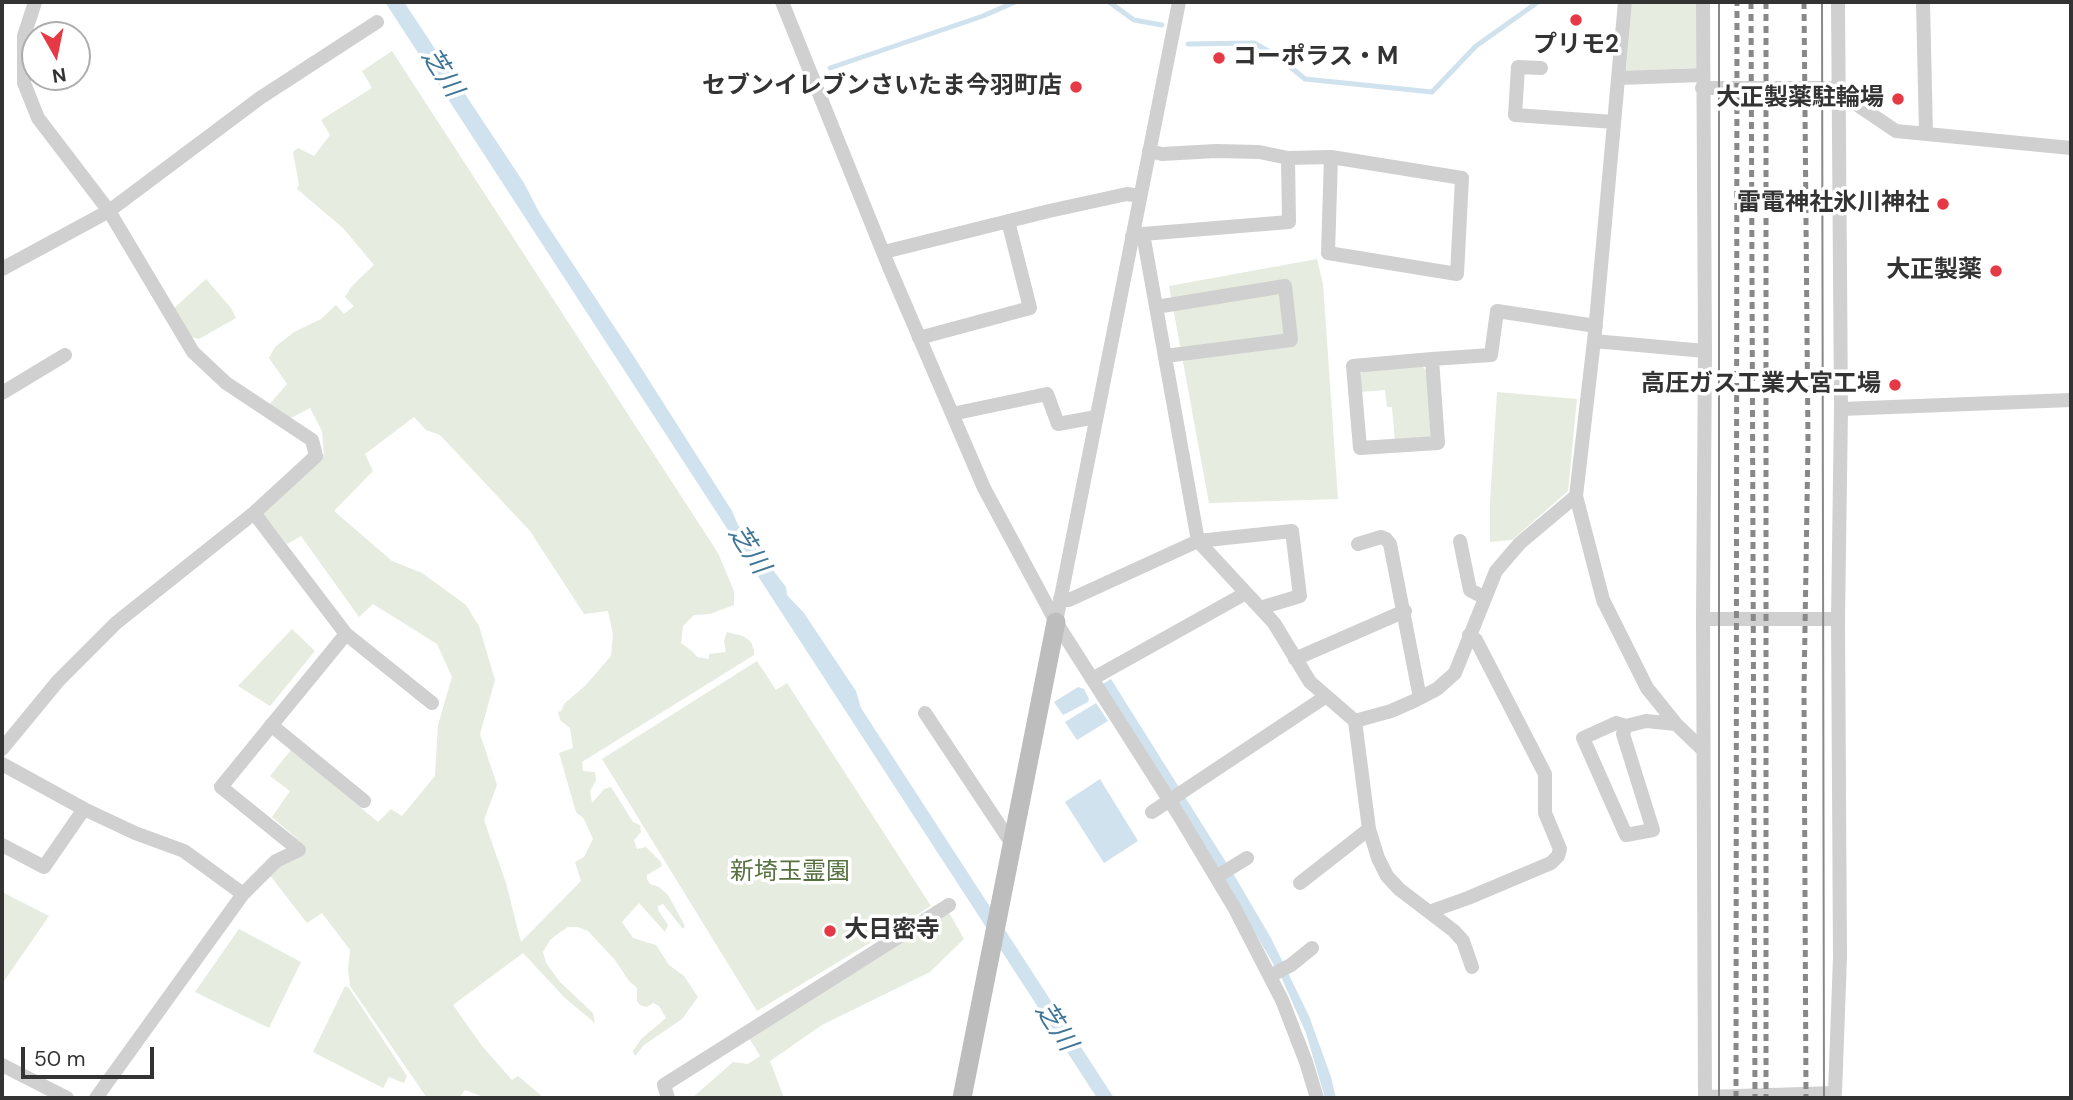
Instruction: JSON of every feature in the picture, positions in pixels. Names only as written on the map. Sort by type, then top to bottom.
[{"type":"street","points":[[2,748],[58,681],[116,623],[254,513],[316,456],[312,440],[226,383],[193,352],[110,211],[38,118],[24,83],[24,36],[35,2]]},
{"type":"street","points":[[782,2],[919,338],[984,488],[1056,622],[1217,876],[1287,1011],[1317,1096]]},
{"type":"street","points":[[962,1098],[1096,417],[1138,235],[1140,196],[1179,2]]},
{"type":"street","points":[[1625,2],[1595,334],[1576,496],[1603,600],[1647,688],[1676,724],[1703,750]]},
{"type":"street","points":[[1703,2],[1705,1097],[1835,1093],[1840,932],[1838,620],[1841,409],[1838,2]]},
{"type":"street","points":[[1923,2],[1926,134]]},
{"type":"street","points":[[2,269],[110,211],[260,98],[377,22]]},
{"type":"street","points":[[1541,68],[1518,67],[1515,115],[1614,122]]},
{"type":"street","points":[[1619,78],[1838,90],[1896,131],[2071,148]]},
{"type":"street","points":[[1149,151],[1161,154],[1216,150],[1259,152],[1287,158],[1331,157],[1462,178],[1457,274],[1328,253],[1331,157]]},
{"type":"street","points":[[1138,235],[1289,222],[1287,158]]},
{"type":"street","points":[[884,252],[1127,194],[1140,196]]},
{"type":"street","points":[[919,338],[1030,307],[1008,221]]},
{"type":"street","points":[[1138,235],[1156,307],[1198,541],[1274,623],[1310,682],[1355,721],[1369,829],[1378,858],[1387,876],[1399,889],[1454,931],[1462,941],[1472,967]]},
{"type":"street","points":[[1156,307],[1285,286],[1291,340],[1165,356]]},
{"type":"street","points":[[1432,359],[1438,443],[1360,448],[1353,366],[1432,359],[1491,355],[1497,311],[1595,334],[1705,351]]},
{"type":"street","points":[[2,393],[65,355]]},
{"type":"street","points":[[951,414],[1047,394],[1058,424],[1096,417]]},
{"type":"street","points":[[1841,409],[2071,400]]},
{"type":"street","points":[[1355,721],[1391,711],[1420,698],[1437,689],[1455,673],[1496,571],[1520,543],[1576,496]]},
{"type":"street","points":[[254,513],[346,634],[432,703]]},
{"type":"street","points":[[1060,599],[1069,600],[1198,541],[1292,531],[1300,596],[1260,608]]},
{"type":"street","points":[[1358,544],[1381,537],[1390,544],[1420,698]]},
{"type":"street","points":[[1460,541],[1470,590],[1485,598]]},
{"type":"street","points":[[1092,679],[1246,593]]},
{"type":"street","points":[[1295,659],[1405,611]]},
{"type":"street","points":[[1703,619],[1838,620]]},
{"type":"street","points":[[96,1098],[243,894],[276,861],[299,850],[221,787],[346,634]]},
{"type":"street","points":[[1429,912],[1551,863],[1558,856],[1560,849],[1545,813],[1545,774],[1476,640],[1469,635]]},
{"type":"street","points":[[1152,812],[1325,697]]},
{"type":"street","points":[[925,713],[1012,844]]},
{"type":"street","points":[[1626,726],[1622,734],[1653,830],[1626,835],[1583,738],[1616,723],[1626,726],[1646,722],[1676,724]]},
{"type":"street","points":[[271,725],[365,801]]},
{"type":"street","points":[[2,764],[135,833],[184,851],[243,894]]},
{"type":"street","points":[[2,845],[44,867],[84,808]]},
{"type":"street","points":[[1300,883],[1369,829]]},
{"type":"street","points":[[1217,876],[1242,860]]},
{"type":"street","points":[[668,1098],[664,1085],[949,905]]},
{"type":"street","points":[[1270,976],[1291,965],[1312,948]]},
{"type":"street","points":[[2,1065],[67,1098]]},
{"type":"green space","points":[[1632,2],[1698,2],[1697,68],[1626,71]]},
{"type":"green space","points":[[392,51],[718,553],[734,591],[734,605],[710,614],[694,615],[683,626],[681,643],[697,657],[709,659],[709,654],[726,652],[724,641],[727,632],[743,636],[751,642],[754,650],[754,655],[582,762],[583,771],[595,772],[596,781],[590,791],[592,803],[604,789],[611,787],[633,822],[640,825],[641,832],[634,840],[637,849],[646,847],[661,862],[662,866],[647,875],[647,879],[650,884],[659,887],[668,895],[685,926],[683,929],[663,904],[658,906],[658,910],[668,925],[665,932],[639,903],[622,922],[633,938],[656,945],[669,965],[684,976],[698,997],[682,1019],[644,1045],[635,1056],[633,1051],[641,1039],[666,1018],[659,1006],[653,1003],[647,1007],[640,1005],[637,1001],[637,988],[615,960],[588,931],[578,927],[568,927],[559,933],[550,940],[543,952],[546,963],[560,982],[593,1013],[595,1023],[565,998],[523,953],[453,1005],[482,1046],[512,1080],[518,1076],[544,1098],[486,1098],[465,1090],[459,1098],[427,1098],[350,986],[350,950],[322,913],[307,923],[268,873],[300,854],[304,845],[272,817],[290,791],[270,776],[291,750],[378,822],[391,809],[402,816],[435,776],[438,725],[452,677],[437,644],[373,604],[359,617],[301,536],[287,544],[261,512],[324,454],[322,431],[310,408],[289,419],[268,406],[287,384],[269,358],[275,347],[294,332],[321,319],[336,305],[344,314],[354,306],[345,297],[352,286],[374,265],[343,228],[297,189],[299,185],[293,152],[298,148],[314,156],[330,135],[321,120],[372,88],[362,71]],"holes":[[[414,417],[426,430],[440,435],[530,531],[584,614],[608,611],[613,635],[611,656],[558,712],[560,720],[570,728],[573,748],[559,753],[576,812],[584,819],[593,839],[584,857],[575,862],[581,881],[521,942],[506,883],[484,820],[497,785],[480,734],[495,680],[479,626],[466,605],[422,573],[392,561],[334,511],[373,471],[365,454]]]},
{"type":"green space","points":[[1317,259],[1323,284],[1338,499],[1209,503],[1169,286]]},
{"type":"green space","points":[[206,279],[231,308],[236,318],[199,339],[187,336],[171,311]]},
{"type":"green space","points":[[1422,366],[1426,370],[1432,434],[1427,440],[1395,442],[1392,407],[1387,407],[1385,390],[1361,392],[1360,375],[1364,370]]},
{"type":"green space","points":[[1497,392],[1577,399],[1568,491],[1512,540],[1490,542],[1490,502]]},
{"type":"green space","points":[[292,629],[315,651],[270,706],[238,686]]},
{"type":"green space","name":"新埼玉霊園","points":[[757,661],[776,690],[787,683],[931,906],[757,1011],[602,759]]},
{"type":"green space","points":[[2,892],[49,916],[2,984]]},
{"type":"green space","points":[[947,909],[964,939],[930,972],[822,1025],[770,1061],[784,1098],[692,1098],[733,1062],[748,1064],[760,1056],[748,1036]]},
{"type":"green space","points":[[239,929],[301,962],[269,1028],[195,992]]},
{"type":"green space","points":[[345,986],[349,988],[407,1076],[404,1083],[389,1077],[383,1088],[313,1052]]},
{"type":"water","name":"芝川","points":[[385,2],[404,2],[524,183],[540,214],[633,355],[732,511],[738,525],[786,587],[787,595],[804,613],[856,691],[861,708],[1114,1098],[1097,1098]]},
{"type":"water","points":[[1111,679],[1271,938],[1309,1016],[1336,1098],[1325,1098],[1306,1033],[1282,979],[1103,684]]},
{"type":"water","points":[[1078,687],[1084,689],[1088,702],[1063,715],[1054,702]]},
{"type":"water","points":[[1096,703],[1108,721],[1077,740],[1065,722]]},
{"type":"water","points":[[1100,779],[1138,841],[1104,863],[1065,802]]},
{"type":"waterway","points":[[830,68],[983,16],[1015,2]]},
{"type":"waterway","points":[[1109,2],[1134,20],[1162,25]]},
{"type":"waterway","points":[[1188,44],[1254,43],[1277,56],[1305,79],[1432,92],[1476,46],[1538,2]]},
{"type":"tram line","points":[[1719,2],[1719,1098]]},
{"type":"tram line","points":[[1822,2],[1824,1098]]},
{"type":"railway","points":[[1736,1098],[1737,2]]},
{"type":"railway","points":[[1751,2],[1755,1098]]},
{"type":"railway","points":[[1766,2],[1766,1098]]},
{"type":"railway","points":[[1804,2],[1808,442],[1804,690],[1806,1098]]},
{"type":"place","name":"プリモ2","points":[[1576,20]]},
{"type":"place","name":"コーポラス・M","points":[[1219,58]]},
{"type":"place","name":"セブンイレブンさいたま今羽町店","points":[[1076,87]]},
{"type":"place","name":"大正製薬駐輪場","points":[[1898,99]]},
{"type":"place","name":"雷電神社氷川神社","points":[[1943,204]]},
{"type":"place","name":"大正製薬","points":[[1996,271]]},
{"type":"place","name":"高圧ガス工業大宮工場","points":[[1895,385]]},
{"type":"place","name":"大日密寺","points":[[830,931]]}]
